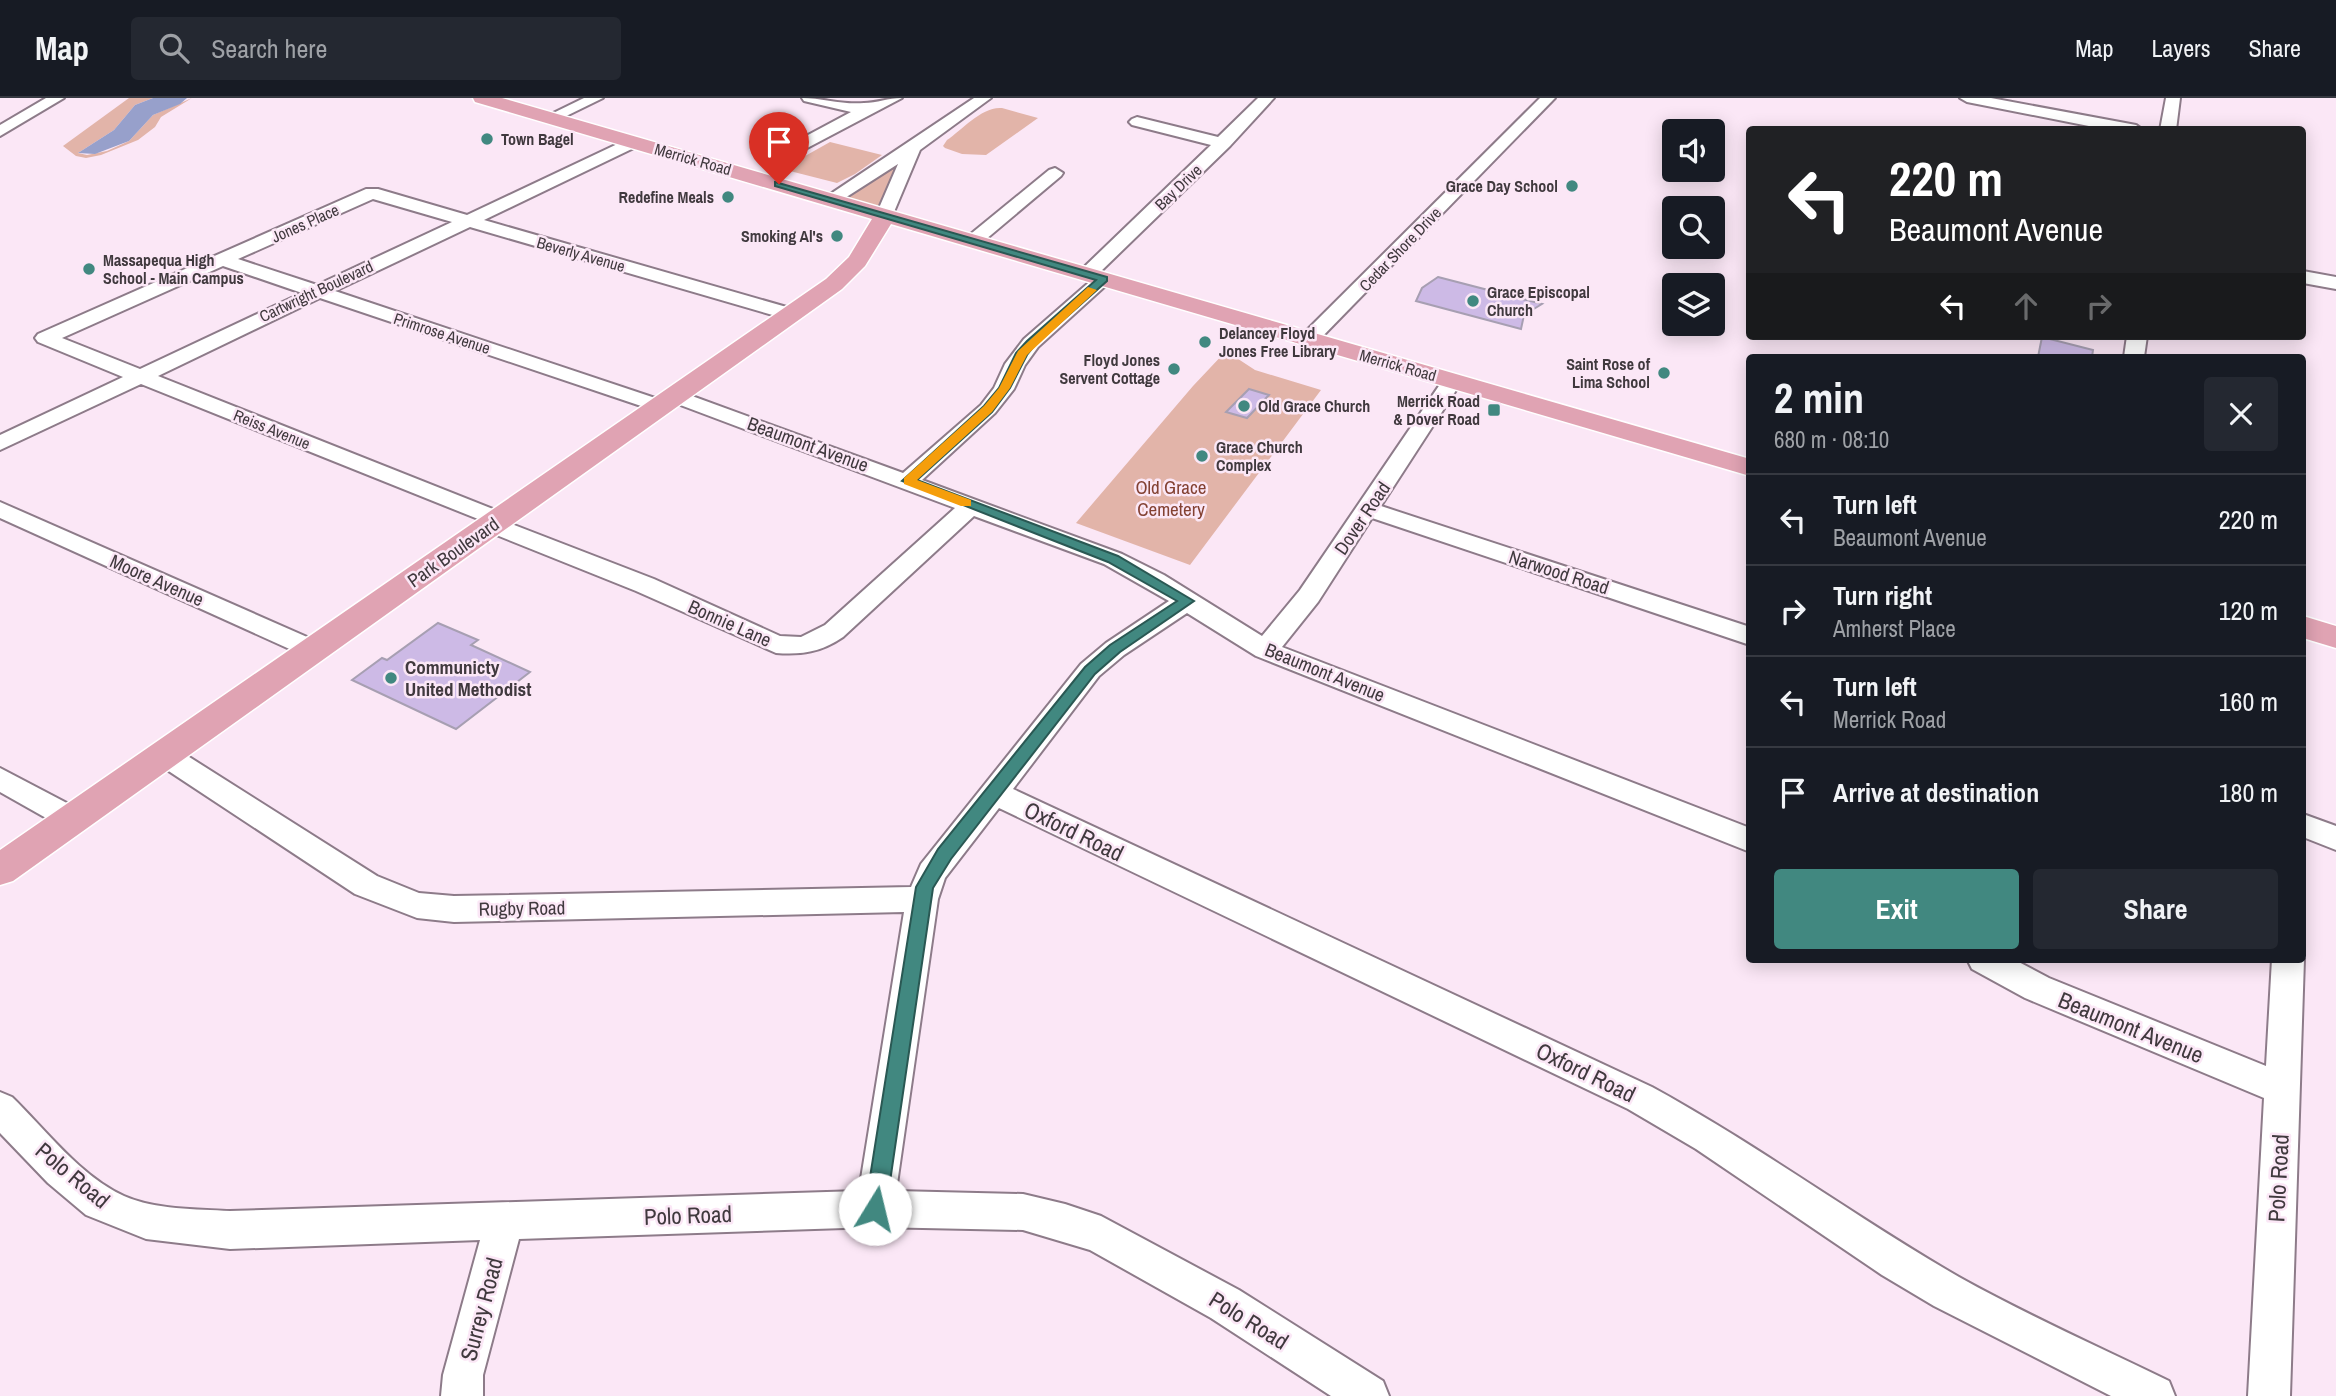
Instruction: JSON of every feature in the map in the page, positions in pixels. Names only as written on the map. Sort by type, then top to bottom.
[{"type":"main road","name":"Merrick Road","points":[[482,98],[1746,467]]},
{"type":"main road","name":"Park Boulevard","points":[[0,870],[851,271],[866,251],[885,215]]},
{"type":"main road","points":[[851,271],[930,228]]},
{"type":"main road","points":[[2306,628],[2336,637]]},
{"type":"street","points":[[0,131],[57,98]]},
{"type":"street","points":[[551,118],[596,98]]},
{"type":"street","points":[[809,98],[850,109],[867,110]]},
{"type":"street","points":[[786,153],[895,98]]},
{"type":"street","points":[[831,199],[913,148],[984,98]]},
{"type":"street","name":"Bay Drive","points":[[908,481],[988,409],[1004,388],[1022,353],[1267,98]]},
{"type":"street","name":"Cedar Shore Drive","points":[[1310,339],[1548,98]]},
{"type":"street","points":[[1967,98],[2115,126]]},
{"type":"street","points":[[2169,126],[2173,98]]},
{"type":"street","points":[[1137,122],[1224,143]]},
{"type":"street","name":"Cartwright Boulevard","points":[[0,443],[634,142]]},
{"type":"street","points":[[885,215],[913,148]]},
{"type":"street","points":[[974,241],[1055,173]]},
{"type":"street","name":"Beverly Avenue","points":[[372,192],[790,314]]},
{"type":"street","name":"Jones Place","points":[[45,338],[372,192]]},
{"type":"street","name":"Primrose Avenue","points":[[223,260],[667,401]]},
{"type":"street","points":[[2306,277],[2336,283]]},
{"type":"street","name":"Reiss Avenue","points":[[45,338],[496,522]]},
{"type":"street","name":"Dover Road","points":[[1265,650],[1309,596],[1452,381]]},
{"type":"street","name":"Beaumont Avenue","points":[[667,401],[908,481],[1113,559],[1265,650],[1746,838]]},
{"type":"street","name":"Bonnie Lane","points":[[496,522],[645,584],[776,644],[800,646],[818,641],[834,631],[972,505]]},
{"type":"street","name":"Moore Avenue","points":[[0,509],[314,650]]},
{"type":"street","name":"Narwood Road","points":[[1368,509],[1746,635]]},
{"type":"street","points":[[875,1209],[925,887],[944,854],[1090,670],[1115,649],[1187,601]]},
{"type":"street","name":"Rugby Road","points":[[164,755],[366,885],[417,905],[454,909],[922,899]]},
{"type":"street","points":[[0,779],[72,819]]},
{"type":"street","name":"Oxford Road","points":[[995,793],[1640,1098],[1709,1137],[1896,1261],[1948,1292],[2154,1396]]},
{"type":"street","points":[[2306,826],[2336,838]]},
{"type":"street","name":"Beaumont Avenue","points":[[1990,963],[2037,988],[2283,1089]]},
{"type":"street","name":"Polo Road","points":[[2269,1396],[2288,963]]},
{"type":"street","name":"Polo Road","points":[[0,1108],[99,1202],[155,1222],[230,1230],[875,1209],[1023,1212],[1065,1222],[1101,1235],[1225,1304],[1368,1396]]},
{"type":"street","name":"Surrey Road","points":[[462,1396],[463,1375],[504,1223]]},
{"type":"green space","points":[[129,98],[153,98],[135,105],[114,130],[78,153],[87,155],[107,151],[129,141],[153,115],[192,98],[161,117],[155,127],[138,140],[101,155],[86,158],[76,156],[63,146]]},
{"type":"green space","points":[[995,108],[1038,118],[986,155],[962,154],[943,146],[980,115]]},
{"type":"green space","points":[[830,142],[882,155],[837,183],[782,169]]},
{"type":"green space","points":[[911,150],[884,214],[834,199]]},
{"type":"green space","name":"Old Grace Cemetery","points":[[1226,351],[1255,370],[1321,390],[1190,565],[1076,523],[1193,386]]},
{"type":"water","points":[[153,98],[187,98],[180,104],[153,115],[129,141],[95,154],[78,153],[114,130],[135,105]]},
{"type":"building","name":"Grace Episcopal Church","points":[[1438,277],[1542,304],[1524,315],[1521,329],[1416,301],[1422,288]]},
{"type":"building","points":[[2041,340],[2054,340],[2093,350],[2092,354],[2039,354]]},
{"type":"building","name":"Old Grace Church","points":[[1249,389],[1269,395],[1247,418],[1226,412]]},
{"type":"building","name":"Communicty United Methodist","points":[[438,623],[478,640],[471,645],[530,672],[456,729],[352,680],[382,658],[387,660]]},
{"type":"slow traffic","points":[[966,503],[908,481],[988,409],[1004,388],[1022,353],[1092,290]]},
{"type":"place","name":"Town Bagel","points":[[487,139]]},
{"type":"place","name":"Grace Day School","points":[[1572,186]]},
{"type":"place","name":"Redefine Meals","points":[[728,197]]},
{"type":"place","name":"Smoking Al's","points":[[837,236]]},
{"type":"place","name":"Massapequa High School - Main Campus","points":[[89,269]]},
{"type":"place","name":"Grace Episcopal Church","points":[[1473,301]]},
{"type":"place","name":"Delancey Floyd Jones Free Library","points":[[1205,342]]},
{"type":"place","name":"Floyd Jones Servent Cottage","points":[[1174,369]]},
{"type":"place","name":"Saint Rose of Lima School","points":[[1664,373]]},
{"type":"place","name":"Old Grace Church","points":[[1244,406]]},
{"type":"place","name":"Merrick Road & Dover Road","points":[[1494,410]]},
{"type":"place","name":"Grace Church Complex","points":[[1202,456]]},
{"type":"place","name":"Communicty United Methodist","points":[[391,678]]},
{"type":"route","points":[[779,184],[1104,279],[1031,343],[988,409],[908,481],[1113,559],[1187,601],[1115,649],[1090,670],[944,854],[932,873],[925,887],[875,1209]]}]
